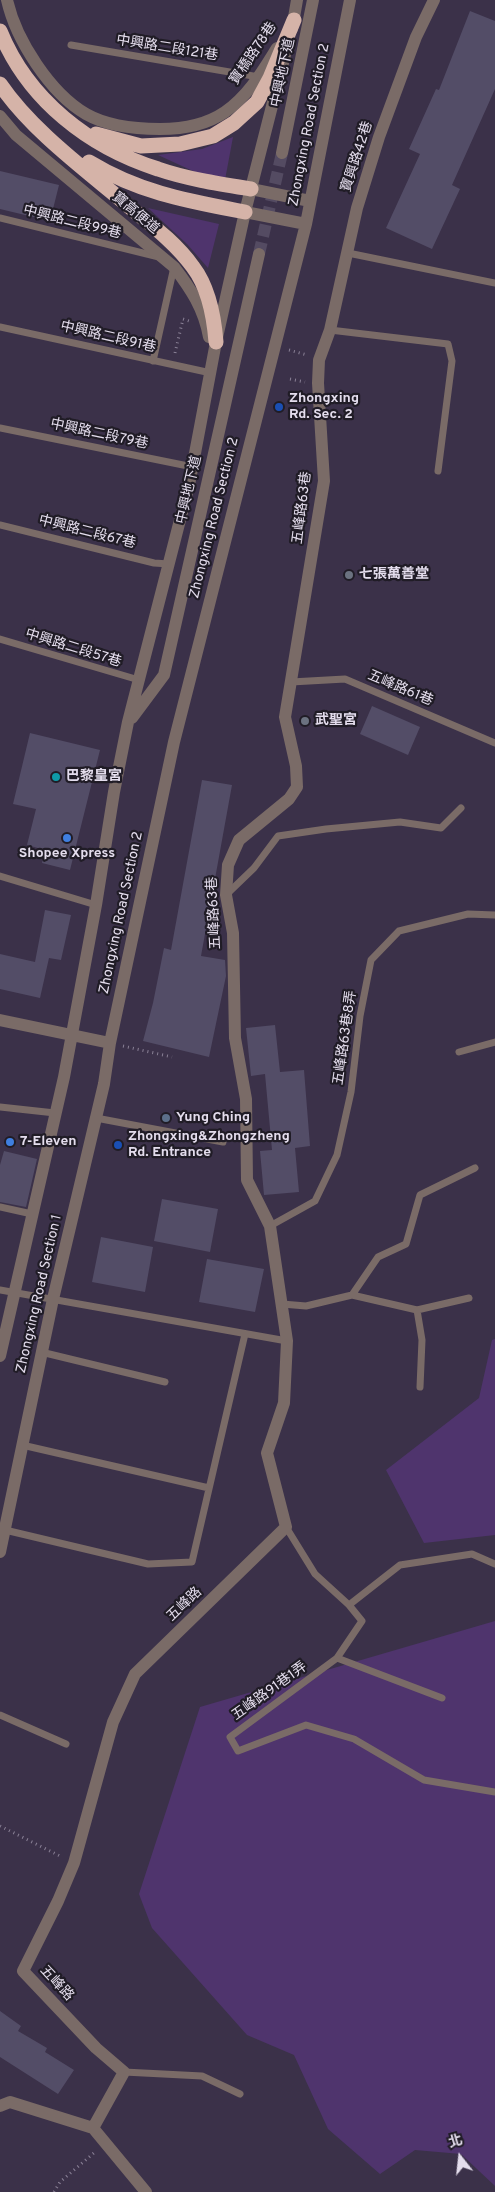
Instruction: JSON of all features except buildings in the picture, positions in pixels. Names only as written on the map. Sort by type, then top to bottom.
[{"type":"highway","points":[[72,126],[104,137],[141,146],[180,144],[214,136],[234,123],[257,102],[270,78],[294,20]]},
{"type":"highway","points":[[2,36],[24,76],[48,105],[72,126],[118,153],[158,170],[251,189]]},
{"type":"highway","points":[[0,84],[30,122],[161,233],[194,267],[205,288],[214,320],[216,342]]},
{"type":"highway","points":[[30,122],[60,145],[109,174],[153,193],[245,212]]},
{"type":"street","name":"寶橋路78巷","points":[[7,0],[20,34],[38,67],[60,93],[86,114],[113,124],[143,129],[176,129],[205,122],[224,113],[246,94],[259,77],[294,20]]},
{"type":"street","name":"Zhongxing Road Section 2","points":[[71,1035],[128,722],[193,467],[216,342],[245,212],[294,20],[297,0]]},
{"type":"street","name":"中興地下道","points":[[282,153],[313,0]]},
{"type":"street","name":"Zhongxing Road Section 2","points":[[110,1043],[174,742],[306,224],[350,0]]},
{"type":"street","name":"寶興路42巷","points":[[330,330],[357,208],[379,137],[416,37],[434,0]]},
{"type":"street","name":"寶高便道","points":[[0,116],[16,135],[170,263],[194,293],[206,322],[214,360]]},
{"type":"street","points":[[251,189],[310,201]]},
{"type":"street","points":[[245,212],[306,224]]},
{"type":"street","name":"中興地下道","points":[[128,722],[164,675],[259,254]]},
{"type":"street","name":"五峰路63巷","points":[[287,1341],[270,1226],[247,1180],[246,1098],[235,1038],[232,933],[226,894],[228,865],[239,840],[289,799],[297,787],[296,766],[285,717],[324,481],[318,384],[319,360],[330,330]]},
{"type":"street","points":[[0,1020],[110,1043]]},
{"type":"street","name":"Zhongxing Road Section 1","points":[[0,1356],[71,1035]]},
{"type":"street","name":"Zhongxing Road Section 1","points":[[0,1552],[41,1352],[96,1118],[110,1043]]},
{"type":"street","points":[[286,1527],[267,1453],[284,1403],[287,1341]]},
{"type":"street","name":"五峰路","points":[[124,2072],[96,2048],[23,1971],[58,1901],[74,1863],[113,1722],[136,1674],[286,1527]]},
{"type":"street","points":[[93,2128],[124,2072]]},
{"type":"street","points":[[0,2106],[10,2102],[93,2128],[146,2192]]},
{"type":"lane","name":"中興路二段121巷","points":[[71,45],[259,77]]},
{"type":"lane","name":"中興路二段99巷","points":[[0,218],[170,263]]},
{"type":"lane","points":[[348,254],[495,283]]},
{"type":"lane","points":[[153,361],[170,263]]},
{"type":"lane","name":"中興路二段91巷","points":[[0,327],[211,373]]},
{"type":"lane","points":[[330,330],[448,344],[452,361],[438,471]]},
{"type":"lane","name":"中興路二段79巷","points":[[0,428],[193,467]]},
{"type":"lane","name":"中興路二段67巷","points":[[0,524],[154,563],[169,564]]},
{"type":"lane","name":"中興路二段57巷","points":[[0,640],[139,680]]},
{"type":"lane","name":"五峰路61巷","points":[[291,682],[345,679],[495,743]]},
{"type":"lane","points":[[226,894],[254,868],[278,836],[400,822],[441,828],[462,808]]},
{"type":"lane","points":[[0,876],[96,905]]},
{"type":"lane","name":"五峰路63巷8弄","points":[[270,1226],[315,1201],[337,1155],[351,1092],[360,1016],[371,960],[400,931],[468,914],[495,915]]},
{"type":"lane","points":[[459,1052],[495,1042]]},
{"type":"lane","points":[[0,1106],[55,1113]]},
{"type":"lane","points":[[96,1118],[223,1142]]},
{"type":"lane","points":[[352,1295],[378,1257],[406,1244],[420,1194],[475,1168]]},
{"type":"lane","points":[[0,1207],[32,1214]]},
{"type":"lane","points":[[0,1290],[287,1341]]},
{"type":"lane","points":[[282,1304],[306,1306],[352,1295],[417,1310],[470,1298]]},
{"type":"lane","points":[[417,1310],[422,1340],[420,1386]]},
{"type":"lane","points":[[5,1530],[148,1564],[192,1562],[245,1334]]},
{"type":"lane","points":[[41,1352],[165,1382]]},
{"type":"lane","points":[[22,1445],[209,1488]]},
{"type":"lane","points":[[286,1527],[315,1574],[349,1605],[400,1565],[472,1554],[495,1564]]},
{"type":"lane","name":"五峰路91巷1弄","points":[[349,1605],[362,1620],[337,1658],[230,1737],[238,1751],[306,1725],[354,1739],[424,1780],[495,1792]]},
{"type":"lane","points":[[337,1658],[442,1698]]},
{"type":"lane","points":[[0,1715],[66,1744]]},
{"type":"lane","points":[[124,2072],[202,2076],[240,2094]]},
{"type":"path","points":[[172,365],[184,319]]},
{"type":"path","points":[[290,379],[301,381]]},
{"type":"path","points":[[110,1043],[172,1057]]},
{"type":"path","points":[[0,1826],[74,1863]]},
{"type":"path","points":[[54,2192],[60,2182],[105,2143]]},
{"type":"shaded area","points":[[233,137],[225,180],[195,172],[158,155],[202,149]]},
{"type":"shaded area","points":[[148,208],[219,224],[208,268],[187,244]]},
{"type":"shaded area","points":[[495,1339],[495,1535],[424,1543],[386,1470],[479,1398],[492,1340]]},
{"type":"shaded area","points":[[495,1621],[495,2186],[461,2154],[415,2150],[380,2174],[328,2129],[294,2055],[247,2035],[152,1928],[139,1894],[200,1707]]},
{"type":"tunnel","points":[[259,254],[282,153]]},
{"type":"place","name":"Zhongxing Rd. Sec. 2","points":[[279,407]]},
{"type":"place","name":"七張萬善堂","points":[[349,575]]},
{"type":"place","name":"武聖宮","points":[[305,721]]},
{"type":"place","name":"巴黎皇宮","points":[[56,777]]},
{"type":"place","name":"Shopee Xpress","points":[[67,838]]},
{"type":"place","name":"Yung Ching","points":[[166,1118]]},
{"type":"place","name":"7-Eleven","points":[[10,1142]]},
{"type":"place","name":"Zhongxing&Zhongzheng Rd. Entrance","points":[[118,1145]]}]
